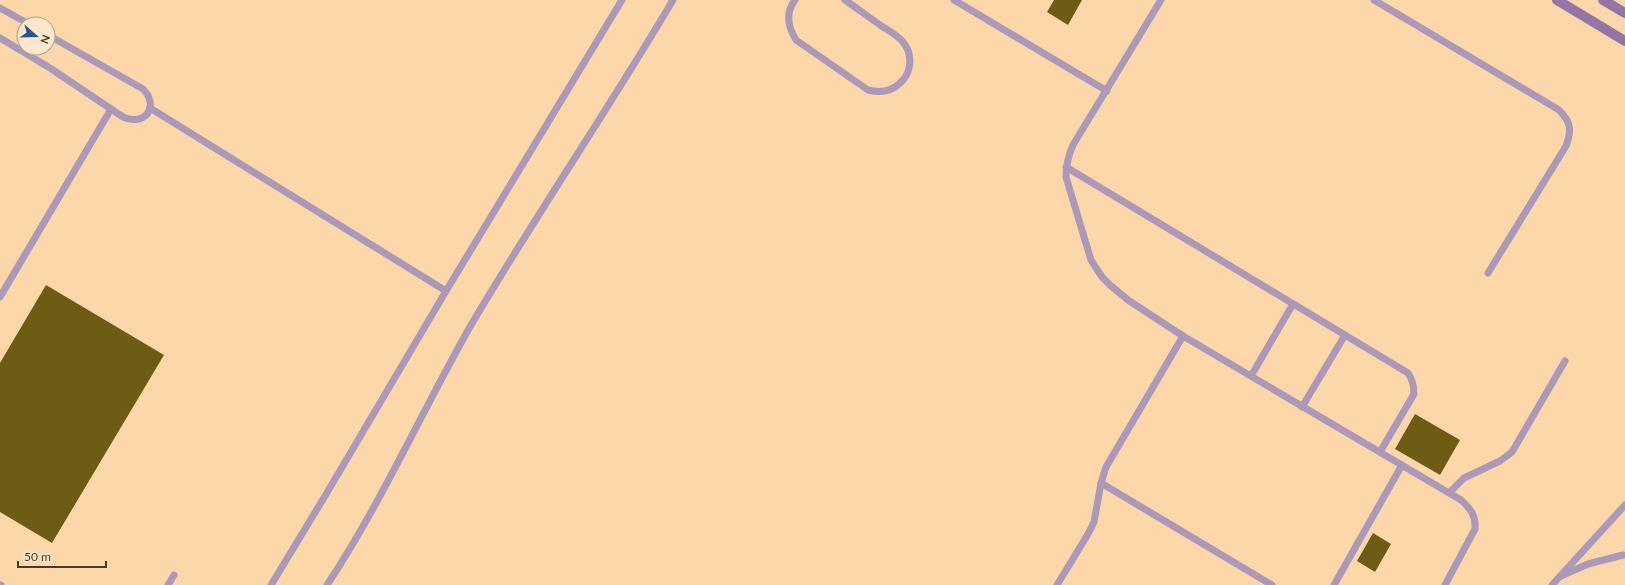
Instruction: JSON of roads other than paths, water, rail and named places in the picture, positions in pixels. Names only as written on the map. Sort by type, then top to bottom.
[{"type":"street","points":[[1557,0],[1625,41]]},
{"type":"street","points":[[1604,0],[1625,13]]},
{"type":"lane","points":[[271,585],[446,291],[622,0]]},
{"type":"lane","points":[[327,585],[374,507],[440,380],[504,270],[632,70],[673,0]]},
{"type":"lane","points":[[795,0],[789,12],[788,22],[791,32],[796,40],[868,90],[883,92],[896,86],[902,82],[909,69],[909,54],[906,47],[897,36],[845,0]]},
{"type":"lane","points":[[954,0],[1107,91]]},
{"type":"lane","points":[[1161,0],[1073,145],[1068,156],[1066,167],[1068,186],[1091,260],[1106,281],[1128,300],[1183,336],[1302,407],[1450,492],[1469,506],[1474,513],[1476,521],[1475,529],[1445,585]]},
{"type":"lane","points":[[1374,0],[1559,110],[1566,117],[1570,126],[1570,136],[1566,146],[1488,273]]},
{"type":"lane","points":[[0,8],[16,17]]},
{"type":"lane","points":[[0,38],[50,68],[111,109],[131,120],[139,120],[146,116],[150,108],[148,94],[142,89],[56,40]]},
{"type":"lane","points":[[150,108],[446,291]]},
{"type":"lane","points":[[0,297],[111,109]]},
{"type":"lane","points":[[1066,167],[1408,373],[1412,380],[1414,394],[1380,452]]},
{"type":"lane","points":[[1251,376],[1293,304]]},
{"type":"lane","points":[[1302,407],[1345,335]]},
{"type":"lane","points":[[1057,585],[1094,522],[1101,483],[1106,467],[1183,336]]},
{"type":"lane","points":[[1450,492],[1464,478],[1500,461],[1512,452],[1565,360]]},
{"type":"lane","points":[[1335,585],[1402,465]]},
{"type":"lane","points":[[1101,483],[1272,585]]},
{"type":"lane","points":[[1554,582],[1625,505]]},
{"type":"lane","points":[[1554,582],[1588,564],[1623,556]]},
{"type":"lane","points":[[168,585],[174,574]]}]
